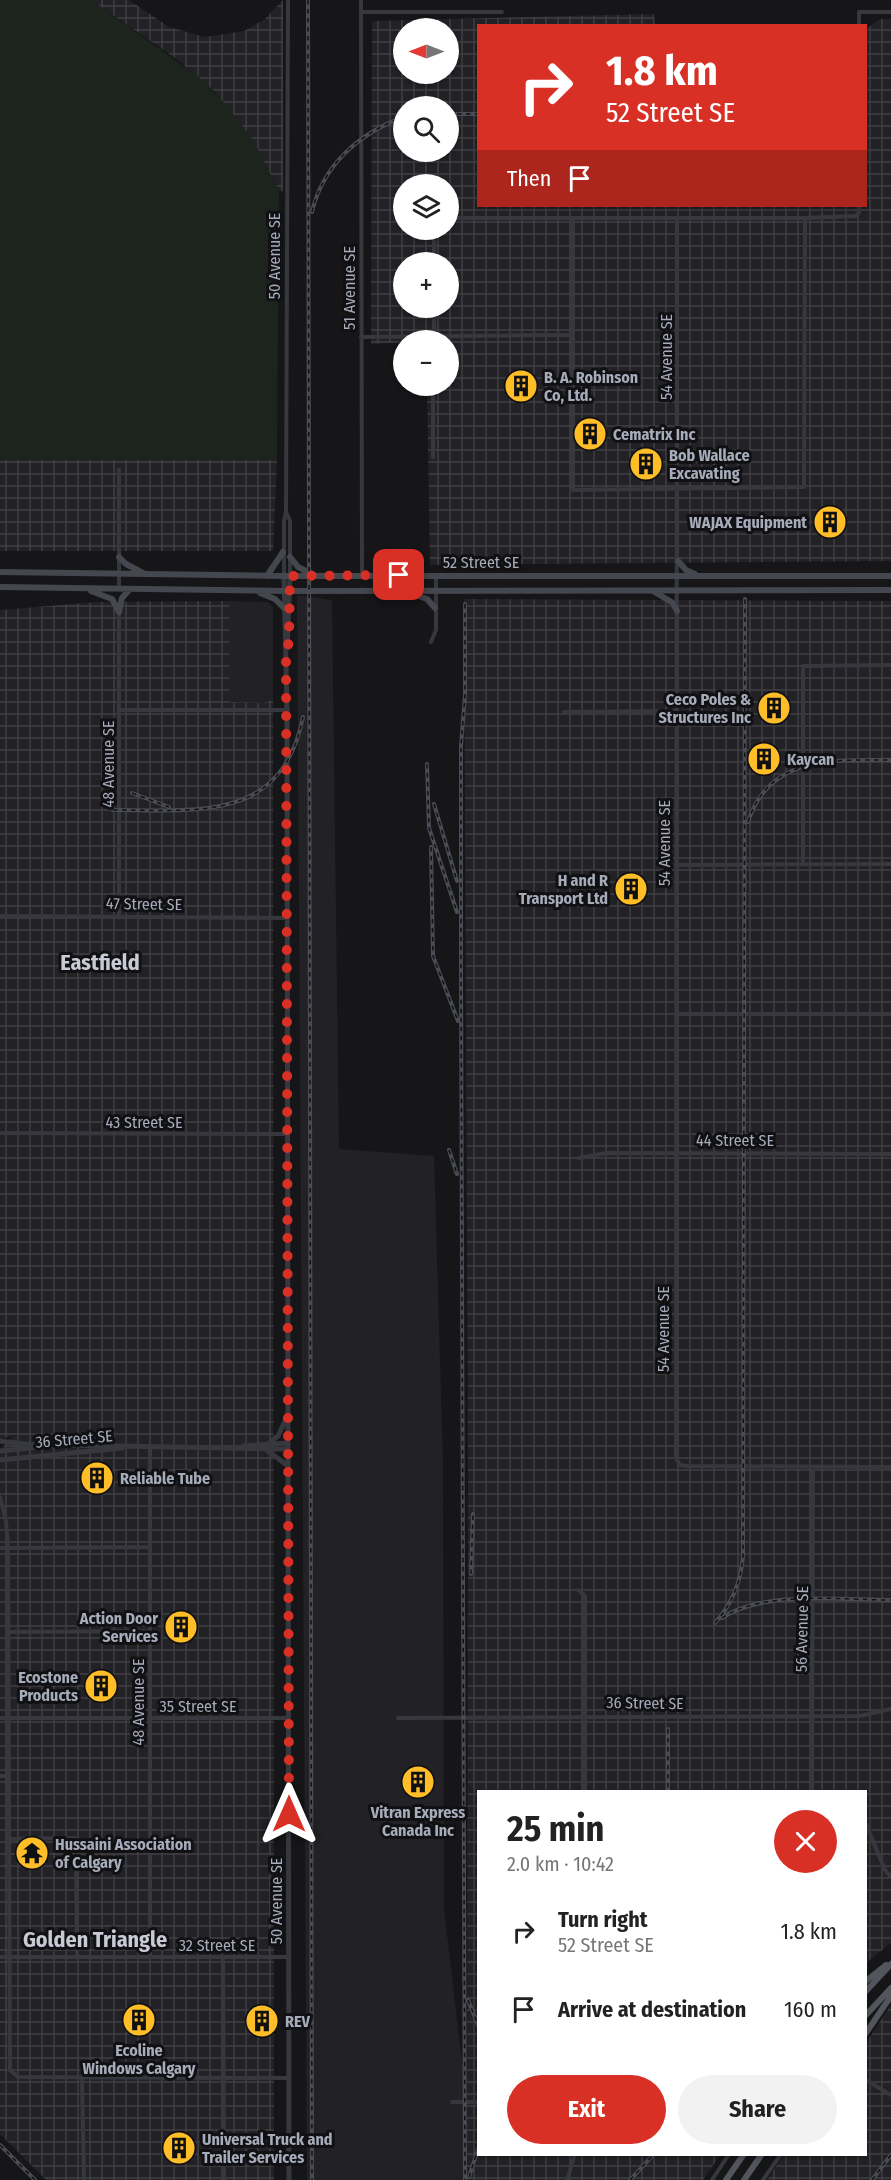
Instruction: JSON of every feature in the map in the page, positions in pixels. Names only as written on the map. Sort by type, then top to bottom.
[{"type":"main road","points":[[266,576],[283,552]]},
{"type":"main road","points":[[119,557],[136,571],[152,576]]},
{"type":"main road","points":[[290,557],[298,567],[317,576]]},
{"type":"main road","points":[[678,561],[686,570],[699,576]]},
{"type":"main road","name":"52 Street SE","points":[[0,572],[152,576],[891,576]]},
{"type":"main road","name":"52 Street SE","points":[[0,587],[287,591],[891,590]]},
{"type":"main road","points":[[85,589],[112,599],[119,612]]},
{"type":"main road","points":[[650,589],[667,598],[677,611]]},
{"type":"main road","points":[[119,612],[122,598],[129,590]]},
{"type":"main road","points":[[254,590],[275,599],[284,608]]},
{"type":"main road","points":[[405,590],[427,599],[435,608]]},
{"type":"main road","points":[[867,1981],[891,1962]]},
{"type":"main road","points":[[867,1990],[891,1962]]},
{"type":"main road","points":[[867,2014],[891,1988]]},
{"type":"main road","points":[[867,2032],[891,1996]]},
{"type":"main road","points":[[726,2180],[743,2156]]},
{"type":"main road","points":[[744,2180],[761,2156]]},
{"type":"street","name":"50 Avenue SE","points":[[287,576],[283,552],[286,512],[288,0]]},
{"type":"street","name":"51 Avenue SE","points":[[361,0],[362,575]]},
{"type":"street","points":[[361,12],[502,12]]},
{"type":"street","points":[[859,24],[859,12],[891,12]]},
{"type":"street","points":[[459,218],[805,218],[856,216],[859,207]]},
{"type":"street","points":[[573,219],[571,335],[573,490],[804,487],[805,218]]},
{"type":"street","name":"54 Avenue SE","points":[[677,219],[675,1453],[680,1465],[813,1467]]},
{"type":"street","points":[[459,338],[571,335]]},
{"type":"street","points":[[361,337],[393,338]]},
{"type":"street","points":[[433,396],[433,457]]},
{"type":"street","points":[[119,470],[119,590]]},
{"type":"street","name":"50 Avenue SE","points":[[286,512],[290,522],[290,557],[287,576],[289,642],[286,651]]},
{"type":"street","points":[[431,642],[436,630],[435,575]]},
{"type":"street","name":"50 Avenue SE","points":[[287,591],[284,608],[287,710],[289,2180]]},
{"type":"street","name":"48 Avenue SE","points":[[119,612],[119,916]]},
{"type":"street","points":[[803,864],[803,666],[891,665]]},
{"type":"street","points":[[120,710],[287,710]]},
{"type":"street","points":[[564,712],[675,711]]},
{"type":"street","points":[[676,865],[891,864]]},
{"type":"street","name":"47 Street SE","points":[[0,916],[287,918]]},
{"type":"street","points":[[676,1014],[891,1014]]},
{"type":"street","name":"43 Street SE","points":[[0,1133],[287,1134]]},
{"type":"street","name":"44 Street SE","points":[[579,1158],[606,1153],[891,1154]]},
{"type":"street","points":[[288,1416],[278,1436],[267,1446],[288,1466]]},
{"type":"street","points":[[0,1442],[44,1446]]},
{"type":"street","name":"36 Street SE","points":[[0,1451],[44,1446],[288,1446]]},
{"type":"street","name":"48 Avenue SE","points":[[150,1446],[150,1957]]},
{"type":"street","name":"36 Street SE","points":[[0,1460],[150,1446]]},
{"type":"street","points":[[0,1467],[7,1459]]},
{"type":"street","points":[[813,1467],[891,1467]]},
{"type":"street","name":"56 Avenue SE","points":[[812,1790],[813,1467]]},
{"type":"street","points":[[0,1497],[6,1521],[8,1548],[10,2070],[14,2074],[82,2078],[290,2078]]},
{"type":"street","points":[[0,1548],[150,1547]]},
{"type":"street","points":[[578,1590],[585,1596],[585,1790]]},
{"type":"street","points":[[8,1632],[150,1631]]},
{"type":"street","name":"36 Street SE","points":[[398,1718],[585,1715],[675,1718],[812,1717],[861,1716],[891,1709]]},
{"type":"street","name":"35 Street SE","points":[[0,1718],[288,1718]]},
{"type":"street","points":[[0,1776],[9,1776]]},
{"type":"street","points":[[867,1826],[885,1870],[891,1877]]},
{"type":"street","points":[[9,1839],[76,1838],[77,1957]]},
{"type":"street","name":"32 Street SE","points":[[0,1957],[289,1958]]},
{"type":"street","points":[[223,1957],[224,2180]]},
{"type":"street","points":[[82,2078],[84,2180]]},
{"type":"street","points":[[867,2081],[891,2095]]},
{"type":"street","points":[[452,2102],[477,2102]]},
{"type":"street","points":[[567,2180],[574,2156]]},
{"type":"street","points":[[712,2180],[728,2156]]},
{"type":"street","points":[[763,2180],[780,2156]]},
{"type":"shaded area","points":[[0,0],[91,0],[199,77],[228,107],[253,140],[279,191],[277,460],[0,460]]},
{"type":"shaded area","points":[[91,0],[129,0],[169,27],[205,37],[244,31],[265,19],[283,0],[283,191],[279,191],[253,140],[215,92],[178,60]]},
{"type":"shaded area","points":[[654,14],[655,24],[477,24],[477,207],[867,207],[867,28],[880,19],[891,19],[891,561],[430,565],[427,396],[459,396],[459,330],[393,330],[393,343],[371,344],[372,21],[393,20],[393,84],[459,84],[459,19]]},
{"type":"shaded area","points":[[0,460],[277,460],[273,551],[0,551]]},
{"type":"shaded area","points":[[297,595],[332,600],[339,1149],[434,1156],[443,1463],[444,1909],[466,2095],[466,2180],[307,2180]]},
{"type":"shaded area","points":[[464,599],[891,601],[891,1943],[867,1962],[867,1790],[477,1790],[477,2156],[720,2156],[703,2180],[467,2180],[468,1467]]},
{"type":"shaded area","points":[[229,601],[268,602],[273,607],[273,700],[263,703],[229,703]]},
{"type":"shaded area","points":[[229,601],[229,702],[263,703],[273,700],[274,2180],[46,2180],[0,2134],[0,1450],[13,1436],[0,1439],[0,610],[97,602]]},
{"type":"shaded area","points":[[891,2005],[891,2180],[767,2180],[783,2156],[867,2156],[867,2041]]},
{"type":"railway","points":[[308,0],[312,2180]]},
{"type":"railway","points":[[459,114],[477,114]]},
{"type":"railway","points":[[312,212],[325,180],[345,153],[372,132],[393,122]]},
{"type":"railway","points":[[715,1623],[735,1592],[743,1556],[745,599]]},
{"type":"railway","points":[[465,604],[465,695],[461,746],[465,2180]]},
{"type":"railway","points":[[113,810],[204,809],[232,803],[256,793],[276,776],[292,751],[303,717]]},
{"type":"railway","points":[[748,822],[758,800],[771,784],[787,773],[826,762],[891,760]]},
{"type":"railway","points":[[427,764],[429,828],[457,912]]},
{"type":"railway","points":[[132,793],[169,807]]},
{"type":"railway","points":[[434,804],[457,881]]},
{"type":"railway","points":[[431,847],[433,956],[458,1021]]},
{"type":"railway","points":[[449,1150],[457,1174]]},
{"type":"railway","points":[[471,1574],[473,1514]]},
{"type":"railway","points":[[722,1618],[739,1609],[781,1600],[804,1598],[891,1600]]},
{"type":"railway","points":[[668,1729],[668,1790]]},
{"type":"railway","points":[[468,2000],[477,2022]]},
{"type":"railway","points":[[0,2145],[35,2180]]},
{"type":"railway","points":[[469,2177],[477,2152]]},
{"type":"railway","points":[[872,2180],[891,2155]]},
{"type":"railway","points":[[630,2180],[652,2156]]},
{"type":"place","name":"B. A. Robinson Co, Ltd.","points":[[521,386]]},
{"type":"place","name":"Cematrix Inc","points":[[590,434]]},
{"type":"place","name":"Bob Wallace Excavating","points":[[646,464]]},
{"type":"place","name":"WAJAX Equipment","points":[[830,522]]},
{"type":"place","name":"Ceco Poles & Structures Inc","points":[[774,708]]},
{"type":"place","name":"Kaycan","points":[[764,759]]},
{"type":"place","name":"H and R Transport Ltd","points":[[631,889]]},
{"type":"place","name":"Reliable Tube","points":[[97,1478]]},
{"type":"place","name":"Action Door Services","points":[[181,1627]]},
{"type":"place","name":"Ecostone Products","points":[[101,1686]]},
{"type":"place","name":"Vitran Express Canada Inc","points":[[418,1782]]},
{"type":"place","name":"Hussaini Association of Calgary","points":[[32,1853]]},
{"type":"place","name":"Ecoline Windows Calgary","points":[[139,2020]]},
{"type":"place","name":"REV","points":[[262,2021]]},
{"type":"place","name":"Universal Truck and Trailer Services","points":[[179,2148]]},
{"type":"district","name":"Eastfield","points":[[100,962]]},
{"type":"district","name":"Golden Triangle","points":[[95,1939]]},
{"type":"route","points":[[289,1814],[286,651],[289,642],[290,576],[399,575]]}]
